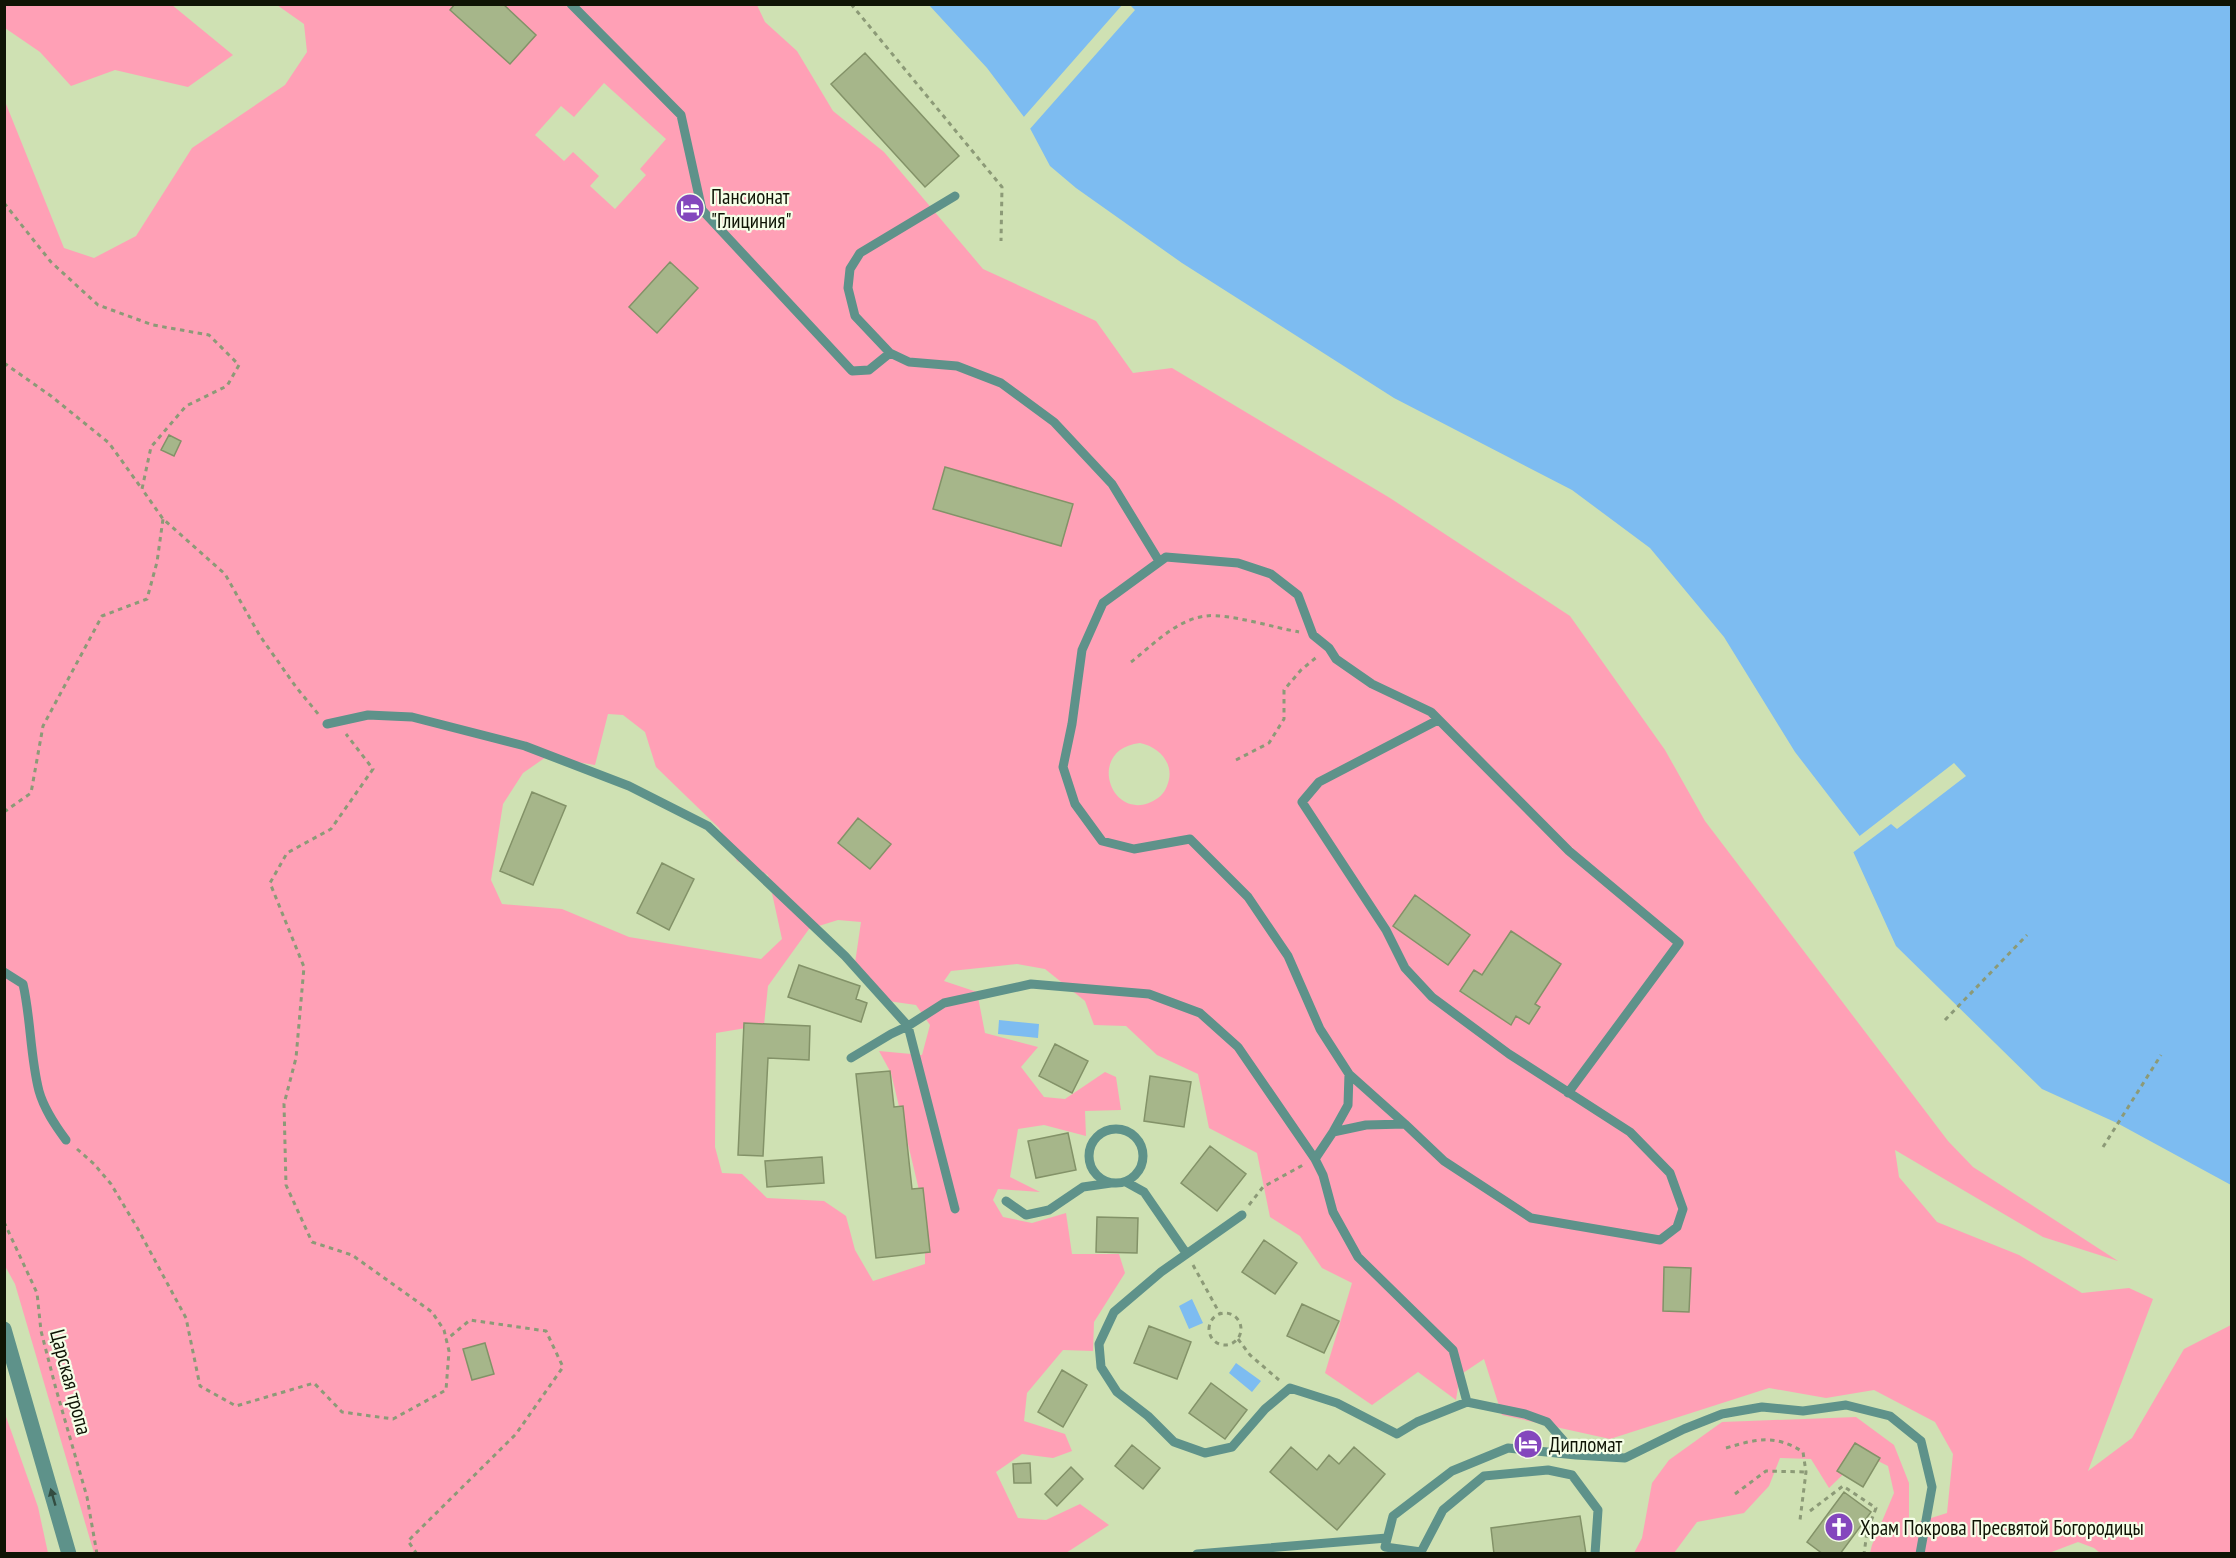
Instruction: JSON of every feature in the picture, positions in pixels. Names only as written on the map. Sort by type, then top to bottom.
[{"type":"street","points":[[4,1329],[69,1554]]},
{"type":"lane","points":[[571,4],[681,115],[702,210],[852,371],[869,370],[890,353]]},
{"type":"lane","points":[[955,196],[860,253],[850,269],[848,288],[855,316],[890,353],[909,362],[957,366],[1001,383],[1054,422],[1112,484],[1159,561]]},
{"type":"lane","points":[[1438,720],[1319,782],[1302,802],[1386,930],[1405,968],[1432,997],[1509,1054],[1568,1093],[1630,1132],[1670,1173],[1683,1209],[1677,1227],[1660,1240],[1531,1218],[1444,1161],[1349,1074],[1320,1029],[1288,956],[1248,897],[1190,839],[1134,849],[1102,841],[1075,804],[1063,767],[1072,724],[1082,650],[1103,603],[1166,556],[1228,561],[1271,574],[1298,595],[1313,635],[1329,648],[1335,659],[1372,684],[1431,712],[1569,851],[1679,944],[1568,1093]]},
{"type":"lane","points":[[327,724],[368,715],[412,717],[525,746],[629,786],[708,826],[845,956],[908,1026],[955,1209]]},
{"type":"lane","points":[[4,972],[23,984],[28,1005],[39,1093],[50,1118],[66,1140]]},
{"type":"lane","points":[[851,1058],[944,1003],[1031,984],[1149,994],[1200,1013],[1238,1047],[1315,1159],[1323,1175],[1333,1212],[1358,1257],[1453,1350],[1467,1402]]},
{"type":"lane","points":[[1315,1159],[1348,1105],[1349,1074]]},
{"type":"lane","points":[[1333,1132],[1366,1125],[1405,1124]]},
{"type":"lane","points":[[1006,1202],[1026,1215],[1049,1210],[1083,1187],[1126,1182],[1137,1174],[1143,1161],[1142,1146],[1134,1135],[1121,1129],[1107,1130],[1095,1138],[1089,1151],[1090,1166],[1098,1177],[1111,1183]]},
{"type":"lane","points":[[1126,1182],[1144,1192],[1186,1253]]},
{"type":"lane","points":[[1242,1215],[1136,1291],[1114,1311],[1099,1344],[1101,1367],[1117,1392],[1148,1416],[1174,1442],[1205,1453],[1232,1447],[1265,1409],[1290,1388],[1337,1403],[1396,1434],[1417,1422],[1467,1402],[1525,1414],[1547,1422],[1576,1455]]},
{"type":"lane","points":[[1595,1554],[1598,1510],[1572,1475],[1548,1470],[1484,1476],[1443,1510],[1422,1552],[1385,1547],[1393,1516],[1452,1471],[1508,1448],[1625,1458],[1684,1429],[1722,1414],[1762,1407],[1803,1411],[1846,1406],[1890,1416],[1921,1441],[1932,1487],[1920,1554]]},
{"type":"lane","points":[[1197,1554],[1388,1538]]},
{"type":"path","points":[[851,4],[1002,187],[1001,240]]},
{"type":"path","points":[[4,203],[51,262],[98,304],[153,325],[209,335],[240,365],[227,386],[186,406],[151,447],[142,489]]},
{"type":"path","points":[[4,363],[51,396],[109,443],[163,519],[225,574],[260,636],[296,687],[327,724],[342,730],[373,769],[331,830],[287,853],[270,883],[304,967],[296,1058],[284,1104],[286,1185],[312,1242],[352,1255],[432,1312],[444,1330],[449,1351],[446,1390],[393,1419],[342,1412],[315,1383],[236,1406],[200,1386],[186,1318],[138,1229],[111,1184],[94,1164],[66,1140]]},
{"type":"path","points":[[4,812],[31,793],[43,726],[102,616],[147,599],[157,562],[163,519]]},
{"type":"path","points":[[1131,662],[1177,626],[1207,615],[1233,618],[1313,635]]},
{"type":"path","points":[[1236,760],[1269,743],[1284,719],[1284,690],[1300,670],[1329,648]]},
{"type":"path","points":[[1945,1020],[2027,935]]},
{"type":"path","points":[[2103,1146],[2161,1055]]},
{"type":"path","points":[[1242,1215],[1263,1186],[1315,1159]]},
{"type":"path","name":"Царская тропа","points":[[4,1222],[37,1293],[42,1331],[87,1497],[97,1554]]},
{"type":"path","points":[[1186,1253],[1220,1314]]},
{"type":"path","points":[[1228,1313],[1236,1316],[1240,1323],[1241,1331],[1238,1339],[1231,1344],[1222,1345],[1210,1334],[1209,1326],[1213,1318],[1220,1314],[1228,1313]]},
{"type":"path","points":[[417,1554],[408,1541],[516,1434],[563,1367],[546,1331],[470,1320],[446,1340]]},
{"type":"path","points":[[1238,1339],[1250,1355],[1269,1373],[1290,1388]]},
{"type":"path","points":[[1726,1448],[1755,1439],[1787,1442],[1803,1452],[1806,1472],[1800,1520]]},
{"type":"path","points":[[1735,1494],[1766,1471],[1806,1472]]},
{"type":"path","points":[[1810,1511],[1843,1486],[1876,1508],[1867,1532],[1864,1554]]},
{"type":"shaded area","points":[[5,4],[172,5],[233,55],[188,87],[115,70],[71,86],[40,52],[5,28]]},
{"type":"shaded area","points":[[277,5],[455,5],[451,10],[510,64],[536,35],[503,5],[757,5],[765,22],[797,51],[833,111],[884,152],[983,269],[1096,321],[1133,373],[1172,368],[1390,498],[1570,616],[1665,750],[1705,821],[1948,1141],[1973,1167],[2118,1261],[2043,1237],[1895,1150],[1899,1177],[1937,1222],[2019,1255],[2082,1293],[2129,1288],[2153,1299],[2088,1471],[2132,1438],[2184,1349],[2231,1325],[2231,1553],[2100,1553],[2078,1542],[2049,1553],[1870,1553],[1894,1493],[1888,1466],[1864,1454],[1829,1488],[1811,1459],[1780,1458],[1769,1486],[1744,1513],[1697,1522],[1674,1553],[1634,1553],[1642,1538],[1652,1483],[1669,1460],[1722,1422],[1856,1417],[1894,1445],[1909,1483],[1909,1525],[1947,1513],[1953,1454],[1935,1422],[1874,1390],[1826,1398],[1769,1388],[1610,1439],[1502,1415],[1484,1359],[1460,1375],[1456,1400],[1418,1372],[1372,1405],[1325,1373],[1352,1283],[1322,1268],[1300,1236],[1270,1217],[1257,1153],[1209,1128],[1198,1074],[1157,1055],[1126,1026],[1094,1025],[1085,1001],[1045,969],[1017,964],[951,971],[944,981],[977,992],[985,1033],[1038,1047],[1021,1067],[1044,1097],[1065,1099],[1105,1072],[1116,1077],[1121,1110],[1085,1111],[1086,1136],[1044,1125],[1018,1129],[1010,1177],[1040,1192],[998,1189],[993,1200],[1003,1217],[1032,1223],[1066,1213],[1072,1254],[1119,1254],[1125,1273],[1094,1322],[1093,1351],[1063,1350],[1027,1393],[1024,1421],[1065,1434],[1072,1451],[1053,1458],[1022,1454],[996,1472],[1018,1518],[1046,1520],[1080,1504],[1109,1525],[1066,1553],[94,1553],[15,1284],[5,1266],[4,99],[64,248],[94,258],[136,236],[192,148],[285,85],[307,52],[304,24]],"holes":[[[604,83],[666,139],[640,169],[646,175],[615,209],[590,186],[599,176],[573,152],[564,161],[535,135],[561,106],[574,117]],[[670,262],[698,288],[657,333],[630,307]],[[945,467],[1073,504],[1061,546],[933,508]],[[608,714],[623,715],[645,732],[656,767],[719,828],[737,861],[768,875],[782,939],[761,959],[629,937],[562,909],[502,904],[491,880],[503,804],[523,773],[546,757],[595,765]],[[1140,743],[1154,748],[1168,764],[1167,786],[1158,798],[1151,802],[1137,805],[1124,802],[1115,793],[1110,782],[1109,769],[1113,757],[1123,748]],[[838,920],[861,922],[854,970],[888,1001],[916,1005],[930,1025],[922,1055],[879,1051],[891,1073],[925,1215],[925,1264],[873,1281],[855,1250],[846,1216],[824,1201],[767,1198],[742,1174],[722,1173],[715,1147],[716,1033],[764,1025],[768,986],[809,929]],[[1511,931],[1561,964],[1535,1004],[1540,1008],[1529,1024],[1516,1016],[1510,1024],[1460,992],[1474,970],[1482,975]],[[485,1343],[494,1374],[472,1380],[463,1350]]]},
{"type":"shaded area","points":[[4,1411],[38,1507],[48,1553],[5,1553]]},
{"type":"water","points":[[929,5],[2231,5],[2231,1185],[2117,1123],[2042,1089],[1896,946],[1851,847],[1862,839],[1795,752],[1724,637],[1650,548],[1572,490],[1394,398],[1182,263],[1076,188],[1050,166],[1024,117],[987,68]]},
{"type":"water","points":[[999,1020],[1039,1024],[1038,1038],[998,1034]]},
{"type":"water","points":[[1192,1299],[1203,1323],[1189,1329],[1179,1306]]},
{"type":"water","points":[[1236,1363],[1261,1381],[1252,1392],[1229,1373]]},
{"type":"pier","points":[[1123,4],[1130,5],[1135,10],[1029,130],[1022,119]]},
{"type":"pier","points":[[1954,763],[1966,776],[1897,829],[1891,824],[1851,854],[1849,846],[1857,838]]},
{"type":"building","points":[[455,4],[503,4],[536,35],[510,64],[450,10]]},
{"type":"building","points":[[865,53],[959,156],[925,187],[831,84]]},
{"type":"building","points":[[670,262],[698,288],[657,333],[629,307]]},
{"type":"building","points":[[169,435],[181,441],[174,456],[161,450]]},
{"type":"building","points":[[945,467],[1073,504],[1061,546],[933,509]]},
{"type":"building","points":[[532,792],[566,806],[533,885],[500,871]]},
{"type":"building","points":[[858,818],[891,844],[870,869],[838,843]]},
{"type":"building","points":[[662,863],[694,879],[669,930],[637,913]]},
{"type":"building","points":[[1415,895],[1470,935],[1448,965],[1393,926]]},
{"type":"building","points":[[1511,931],[1561,964],[1535,1004],[1540,1007],[1529,1024],[1516,1016],[1511,1025],[1460,991],[1474,970],[1482,975]]},
{"type":"building","points":[[799,965],[860,986],[856,999],[867,1003],[861,1022],[788,997]]},
{"type":"building","points":[[744,1023],[810,1026],[809,1060],[768,1058],[763,1156],[738,1155]]},
{"type":"building","points":[[1055,1044],[1088,1061],[1072,1093],[1039,1076]]},
{"type":"building","points":[[890,1071],[894,1107],[903,1106],[912,1189],[923,1188],[930,1252],[876,1258],[856,1074]]},
{"type":"building","points":[[1150,1076],[1191,1082],[1184,1127],[1144,1121]]},
{"type":"building","points":[[1068,1133],[1076,1170],[1036,1178],[1028,1141]]},
{"type":"building","points":[[1210,1146],[1246,1174],[1217,1211],[1181,1183]]},
{"type":"building","points":[[822,1157],[824,1183],[767,1187],[765,1161]]},
{"type":"building","points":[[1097,1217],[1138,1218],[1137,1253],[1096,1252]]},
{"type":"building","points":[[1264,1240],[1297,1263],[1275,1294],[1242,1272]]},
{"type":"building","points":[[1664,1267],[1691,1268],[1689,1312],[1663,1311]]},
{"type":"building","points":[[1302,1304],[1339,1321],[1324,1353],[1287,1336]]},
{"type":"building","points":[[1149,1326],[1191,1342],[1177,1379],[1134,1363]]},
{"type":"building","points":[[485,1343],[494,1374],[472,1380],[463,1349]]},
{"type":"building","points":[[1062,1370],[1087,1385],[1063,1427],[1038,1412]]},
{"type":"building","points":[[1211,1383],[1247,1410],[1225,1439],[1189,1413]]},
{"type":"building","points":[[1855,1443],[1880,1458],[1863,1487],[1837,1471]]},
{"type":"building","points":[[1132,1445],[1160,1468],[1143,1489],[1115,1466]]},
{"type":"building","points":[[1291,1447],[1317,1470],[1329,1455],[1339,1464],[1354,1447],[1385,1474],[1337,1530],[1270,1472]]},
{"type":"building","points":[[1030,1463],[1031,1483],[1014,1483],[1013,1464]]},
{"type":"building","points":[[1071,1467],[1083,1479],[1057,1506],[1045,1494]]},
{"type":"building","name":"Храм Покрова Пресвятой Богородицы","points":[[1844,1492],[1871,1512],[1840,1554],[1823,1554],[1807,1542]]},
{"type":"building","points":[[1580,1516],[1586,1554],[1494,1554],[1491,1528]]},
{"type":"place","name":"Пансионат \"Глициния\"","points":[[690,208]]},
{"type":"place","name":"Дипломат","points":[[1528,1444]]},
{"type":"place","name":"Храм Покрова Пресвятой Богородицы","points":[[1839,1527]]}]
